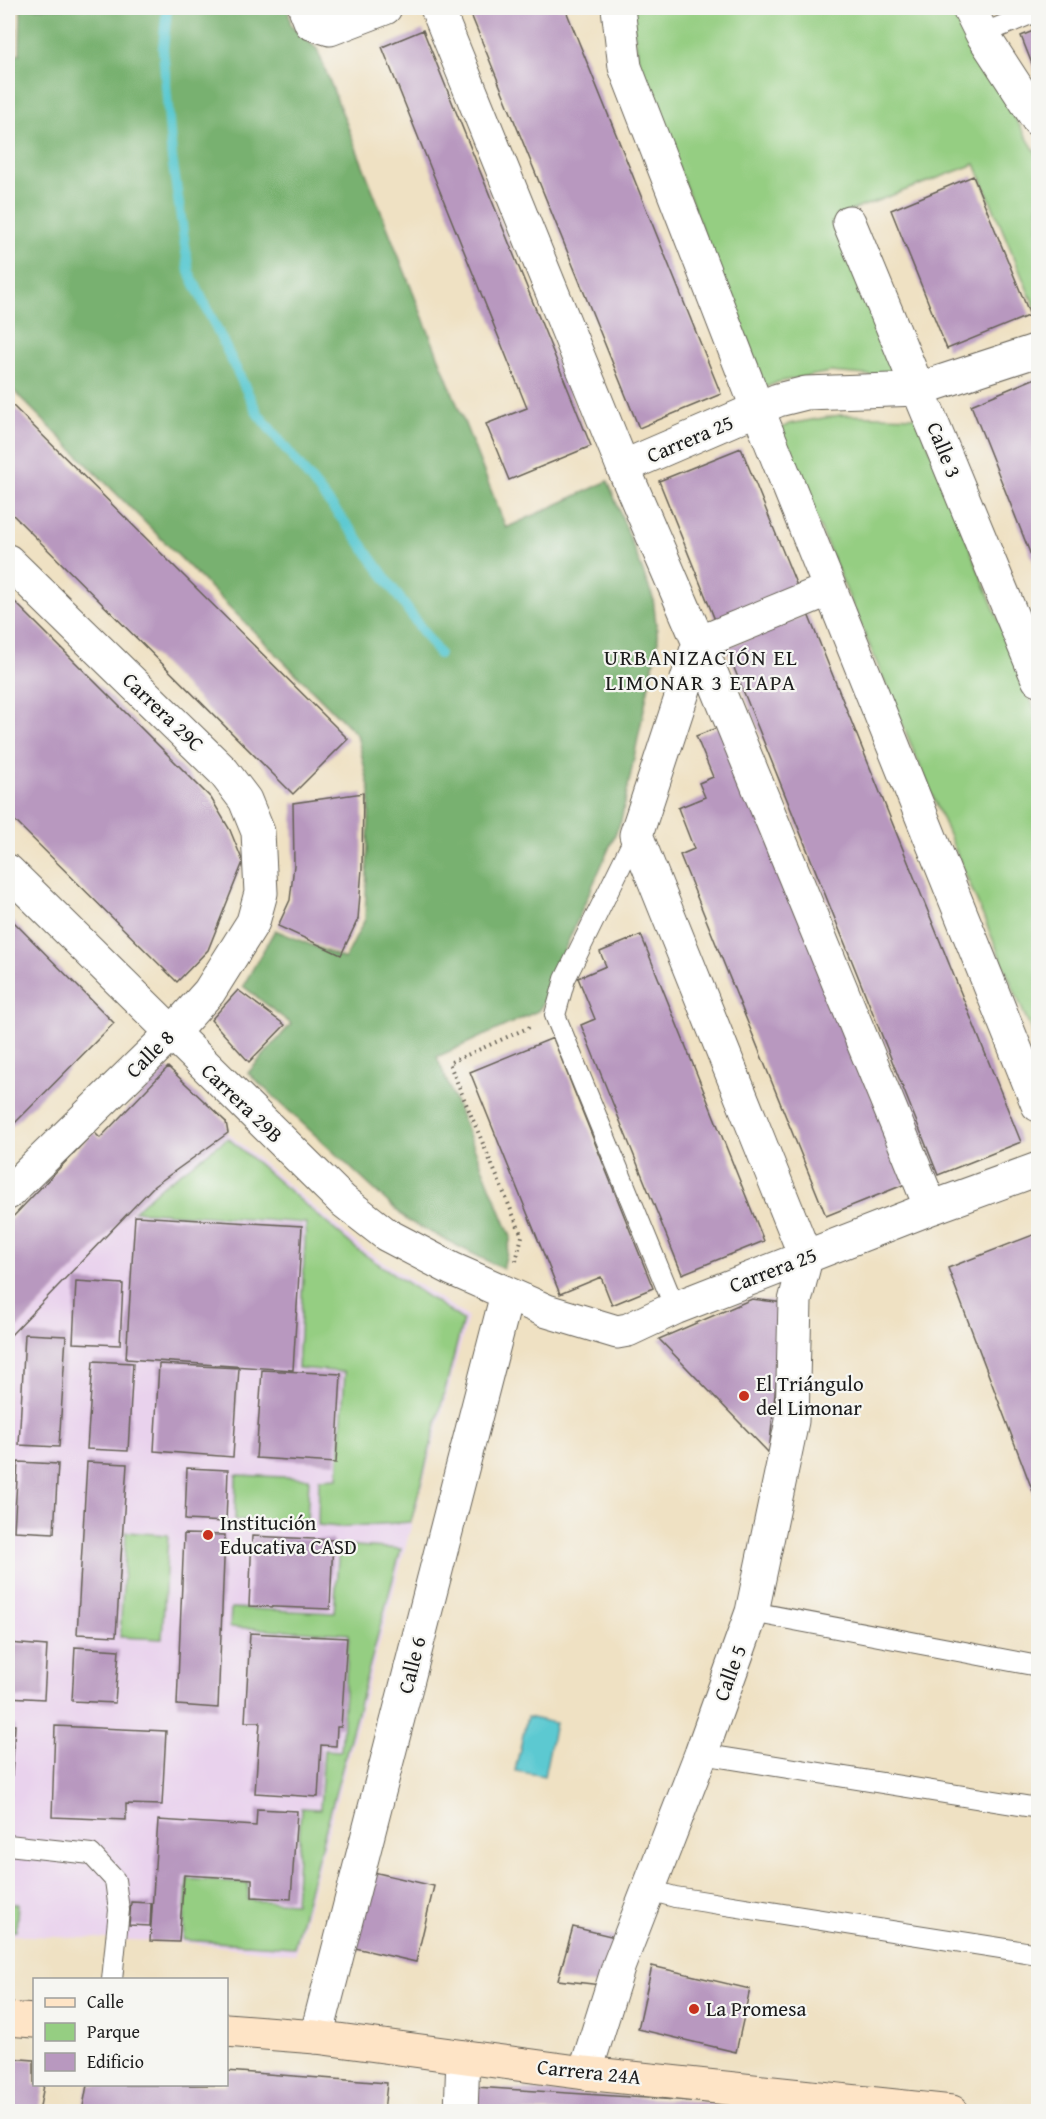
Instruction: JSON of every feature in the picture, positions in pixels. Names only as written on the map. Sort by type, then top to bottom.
[{"type":"street","points":[[308,15],[330,29],[385,8]]},
{"type":"street","points":[[437,8],[623,467],[699,643],[931,1208]]},
{"type":"street","points":[[618,8],[625,67],[758,410],[1038,1105]]},
{"type":"street","points":[[976,21],[1038,120]]},
{"type":"street","name":"Calle 3","points":[[849,222],[1038,679]]},
{"type":"street","name":"Carrera 25","points":[[623,467],[778,400],[806,393],[919,389],[1038,350]]},
{"type":"street","name":"Carrera 29C","points":[[8,561],[223,771],[245,800],[258,832],[261,893]]},
{"type":"street","points":[[806,1258],[636,835],[699,643],[830,589]]},
{"type":"street","name":"Carrera 29B","points":[[8,873],[342,1200],[387,1235],[452,1269],[507,1294]]},
{"type":"street","name":"Calle 8","points":[[8,1193],[172,1033],[210,992],[253,922],[261,893]]},
{"type":"street","name":"Carrera 25","points":[[507,1294],[547,1311],[617,1332],[628,1330],[675,1308],[931,1208],[1038,1169]]},
{"type":"street","name":"Calle 5","points":[[585,2073],[619,1965],[701,1754],[752,1612],[792,1421],[795,1301],[806,1258]]},
{"type":"street","name":"Calle 6","points":[[316,2037],[507,1294]]},
{"type":"street","points":[[8,2019],[33,2021]]},
{"type":"street","name":"Carrera 24A","points":[[228,2030],[316,2037],[585,2073],[952,2112]]},
{"type":"street","points":[[461,2112],[463,2057]]},
{"type":"lane","points":[[976,21],[1038,11]]},
{"type":"lane","points":[[636,835],[565,979],[555,1016],[675,1308]]},
{"type":"lane","points":[[752,1612],[1038,1666]]},
{"type":"lane","points":[[701,1754],[1038,1808]]},
{"type":"lane","points":[[8,1845],[91,1854],[115,1880],[119,1910],[112,1978]]},
{"type":"lane","points":[[649,1890],[675,1897],[1038,1954]]},
{"type":"path","points":[[507,1294],[522,1236],[449,1063],[555,1016]]},
{"type":"shaded area","name":"Institución Educativa CASD","points":[[228,1133],[362,1248],[468,1317],[295,1954],[179,1942],[8,1935],[8,1338],[154,1186]]},
{"type":"green space","points":[[21,8],[288,8],[291,26],[317,49],[506,528],[608,481],[653,598],[658,641],[621,821],[556,969],[550,994],[538,1011],[437,1057],[511,1237],[503,1269],[408,1221],[248,1073],[291,1024],[243,986],[275,930],[345,959],[365,919],[370,791],[357,735],[8,385],[8,55],[20,54]]},
{"type":"green space","points":[[630,8],[949,8],[1038,156],[1038,315],[975,164],[837,216],[901,378],[830,372],[778,382],[762,389],[639,63]]},
{"type":"green space","points":[[840,415],[917,417],[1038,718],[1038,1047],[779,430],[789,424]]},
{"type":"green space","points":[[228,1138],[359,1251],[463,1320],[411,1522],[339,1527],[318,1525],[319,1479],[338,1478],[345,1372],[298,1368],[306,1223],[134,1211],[158,1189]]},
{"type":"green space","points":[[236,1475],[309,1478],[307,1523],[235,1520]]},
{"type":"green space","points":[[126,1532],[168,1535],[162,1639],[120,1637]]},
{"type":"green space","points":[[339,1545],[401,1549],[294,1947],[183,1940],[187,1879],[248,1883],[248,1900],[295,1903],[301,1808],[320,1809],[324,1750],[341,1751],[349,1634],[230,1627],[231,1608],[334,1613]]},
{"type":"green space","points":[[8,1904],[18,1904],[16,1931],[8,1931]]},
{"type":"water","points":[[527,1717],[555,1723],[544,1776],[515,1771]]},
{"type":"building","points":[[8,8],[14,8],[13,49],[8,48]]},
{"type":"building","points":[[480,8],[565,8],[721,394],[639,428],[470,12]]},
{"type":"building","points":[[1038,29],[1038,79],[1021,36]]},
{"type":"building","points":[[423,30],[591,446],[509,480],[486,424],[527,408],[382,47]]},
{"type":"building","points":[[973,176],[1030,315],[947,349],[891,210]]},
{"type":"building","points":[[1038,377],[1038,573],[971,405]]},
{"type":"building","points":[[8,401],[348,739],[293,794],[8,510]]},
{"type":"building","points":[[741,448],[797,586],[715,620],[659,481]]},
{"type":"building","points":[[8,595],[211,798],[230,830],[243,862],[208,950],[177,982],[8,814]]},
{"type":"building","points":[[808,614],[1021,1142],[938,1175],[726,648]]},
{"type":"building","points":[[724,725],[908,1183],[826,1216],[680,855],[694,849],[678,808],[705,797],[699,783],[713,777],[696,736]]},
{"type":"building","points":[[363,793],[362,869],[358,919],[341,955],[278,926],[290,900],[294,865],[293,803]]},
{"type":"building","points":[[8,916],[114,1023],[8,1130]]},
{"type":"building","points":[[641,935],[764,1241],[682,1274],[581,1025],[595,1019],[578,978],[606,966],[600,952]]},
{"type":"building","points":[[238,990],[285,1025],[249,1062],[211,1020]]},
{"type":"building","points":[[553,1038],[653,1288],[612,1305],[601,1277],[560,1294],[470,1072]]},
{"type":"building","points":[[168,1067],[226,1122],[228,1133],[154,1186],[8,1338],[8,1222],[94,1132],[100,1138]]},
{"type":"building","points":[[135,1216],[302,1226],[293,1370],[126,1359]]},
{"type":"building","points":[[1038,1233],[1038,1505],[948,1268]]},
{"type":"building","points":[[76,1281],[123,1284],[120,1345],[73,1343]]},
{"type":"building","name":"El Triángulo del Limonar","points":[[752,1299],[784,1303],[769,1453],[659,1339]]},
{"type":"building","points":[[25,1334],[66,1336],[59,1447],[19,1445]]},
{"type":"building","points":[[93,1361],[133,1363],[128,1451],[87,1449]]},
{"type":"building","points":[[159,1364],[239,1368],[233,1457],[154,1451]]},
{"type":"building","points":[[262,1370],[341,1374],[336,1463],[256,1458]]},
{"type":"building","points":[[18,1462],[58,1464],[54,1533],[14,1531]]},
{"type":"building","points":[[87,1462],[127,1464],[116,1636],[77,1634]]},
{"type":"building","points":[[187,1468],[228,1470],[226,1522],[185,1520]]},
{"type":"building","points":[[184,1534],[225,1535],[218,1708],[177,1705]]},
{"type":"building","points":[[252,1536],[333,1540],[330,1609],[249,1606]]},
{"type":"building","points":[[250,1633],[347,1638],[341,1727],[337,1727],[336,1746],[321,1745],[318,1797],[255,1793],[260,1722],[245,1722]]},
{"type":"building","points":[[8,1643],[47,1646],[44,1699],[8,1697]]},
{"type":"building","points":[[75,1647],[119,1650],[115,1703],[72,1701]]},
{"type":"building","points":[[8,1725],[15,1725],[11,1794],[8,1794]]},
{"type":"building","points":[[55,1726],[166,1731],[162,1805],[126,1804],[126,1820],[52,1817]]},
{"type":"building","points":[[257,1809],[297,1811],[291,1899],[252,1897],[252,1879],[184,1875],[179,1942],[150,1941],[158,1820],[256,1826]]},
{"type":"building","points":[[369,1871],[434,1886],[416,1962],[351,1947]]},
{"type":"building","points":[[131,1902],[151,1903],[150,1926],[129,1925]]},
{"type":"building","points":[[573,1927],[615,1937],[601,1985],[558,1980]]},
{"type":"building","name":"La Promesa","points":[[652,1966],[750,1989],[736,2052],[638,2029]]},
{"type":"building","points":[[8,2058],[33,2060],[33,2086],[44,2086],[39,2112],[8,2112]]},
{"type":"building","points":[[228,2071],[387,2083],[384,2112],[82,2112],[87,2086],[228,2086]]},
{"type":"building","points":[[475,2087],[734,2105],[734,2112],[474,2112]]},
{"type":"waterway","points":[[167,8],[163,49],[172,158],[189,272],[258,414],[355,535],[439,654]]},
{"type":"place","name":"El Triángulo del Limonar","points":[[744,1396]]},
{"type":"place","name":"Institución Educativa CASD","points":[[208,1535]]},
{"type":"place","name":"La Promesa","points":[[694,2009]]},
{"type":"district","name":"URBANIZACIÓN EL LIMONAR 3 ETAPA","points":[[701,670]]}]
